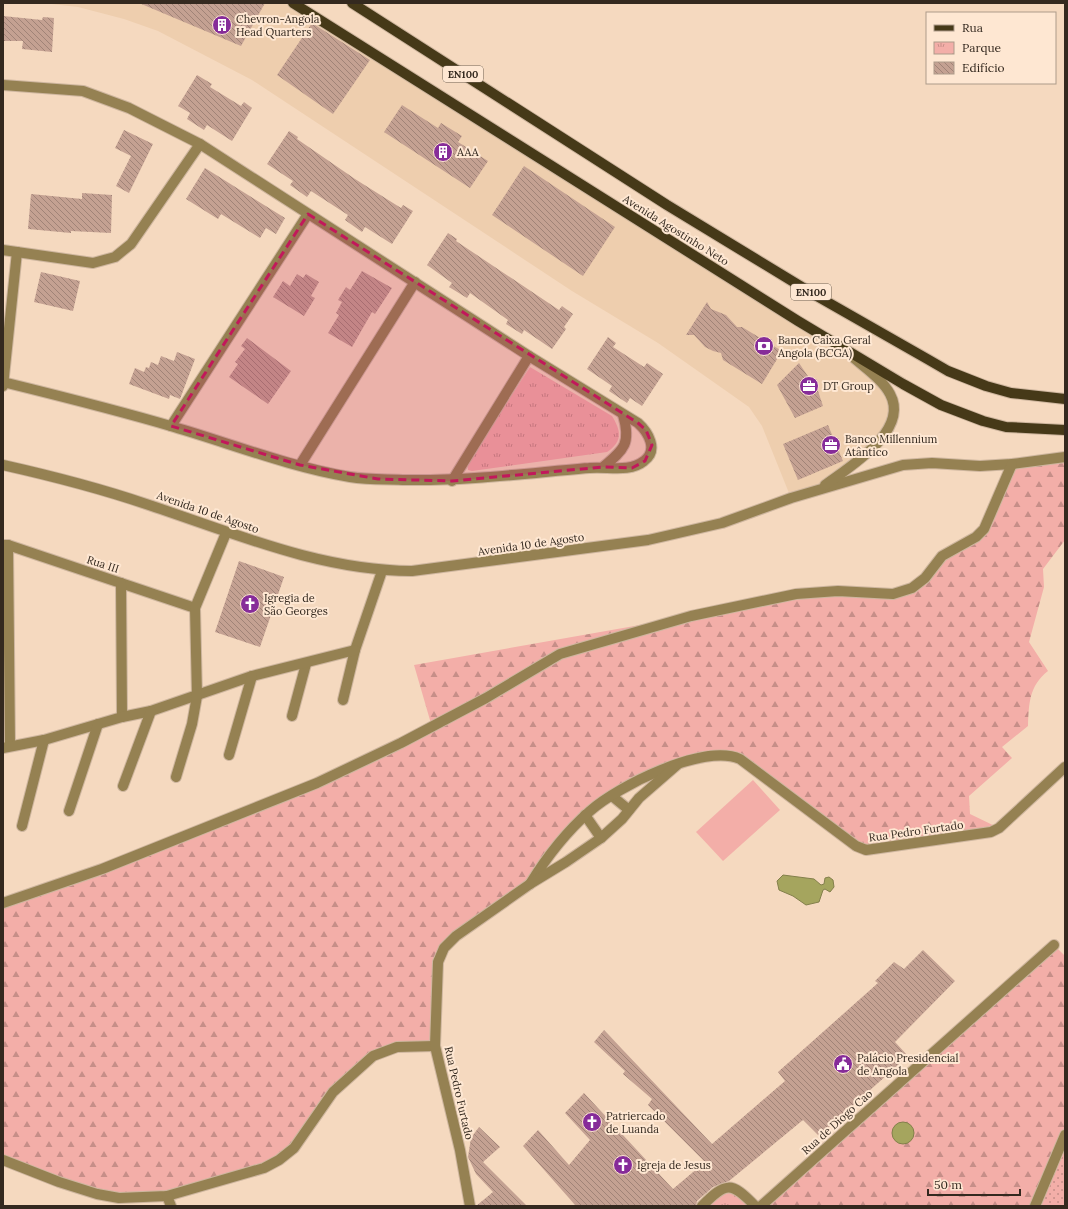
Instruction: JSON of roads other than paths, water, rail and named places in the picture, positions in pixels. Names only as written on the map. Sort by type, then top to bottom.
[{"type":"main road","name":"Avenida Agostinho Neto","points":[[293,3],[850,354],[903,384],[958,412],[1006,427],[1065,430]]},
{"type":"main road","name":"Avenida Agostinho Neto","points":[[352,3],[674,209],[815,295],[948,371],[986,386],[1011,392],[1065,399]]},
{"type":"street","points":[[3,85],[83,91],[129,108],[200,144],[529,356],[623,415],[638,422],[646,430],[652,445],[651,454],[645,461],[632,468],[604,467],[452,481],[350,477],[300,465],[171,426],[3,382]]},
{"type":"street","points":[[3,250],[93,263],[115,257],[131,244],[200,144]]},
{"type":"street","points":[[171,426],[308,214]]},
{"type":"street","points":[[3,386],[17,252]]},
{"type":"street","points":[[300,465],[415,282]]},
{"type":"street","points":[[821,488],[877,444],[891,425],[893,409],[890,395],[879,380],[850,354]]},
{"type":"street","points":[[452,481],[529,356]]},
{"type":"street","points":[[604,467],[625,447],[628,430],[623,415]]},
{"type":"street","name":"Avenida 10 de Agosto","points":[[3,466],[61,478],[147,504],[226,533],[301,555],[382,571],[412,572],[648,540],[722,522],[821,488],[903,465],[932,463],[980,466],[1065,458]]},
{"type":"street","points":[[3,903],[102,869],[316,783],[413,737],[486,698],[560,654],[691,616],[796,594],[838,591],[879,594],[897,593],[912,588],[925,578],[942,556],[976,537],[984,528],[1012,464]]},
{"type":"street","points":[[176,777],[192,724],[197,696],[195,608],[226,533]]},
{"type":"street","points":[[6,545],[7,747],[44,740],[122,717],[151,711],[252,676],[306,664],[355,650]]},
{"type":"street","name":"Rua III","points":[[6,545],[195,608]]},
{"type":"street","points":[[343,700],[355,650],[382,571]]},
{"type":"street","points":[[121,583],[122,717]]},
{"type":"street","points":[[292,716],[306,664]]},
{"type":"street","points":[[229,755],[252,676]]},
{"type":"street","points":[[123,786],[151,711]]},
{"type":"street","points":[[69,811],[98,724]]},
{"type":"street","points":[[22,826],[44,740]]},
{"type":"street","name":"Rua Pedro Furtado","points":[[530,884],[552,852],[585,815],[612,796],[666,767],[680,762],[732,755],[740,759],[856,846],[866,850],[991,832],[999,828],[1065,767]]},
{"type":"street","name":"Rua Pedro Furtado","points":[[470,1206],[460,1150],[435,1046],[438,962],[444,948],[456,936],[530,884],[601,838],[622,820],[639,798],[666,776],[680,762]]},
{"type":"street","points":[[612,796],[629,810]]},
{"type":"street","points":[[585,815],[601,838]]},
{"type":"street","name":"Rua de Diogo Cao","points":[[761,1206],[1054,945]]},
{"type":"street","points":[[3,1160],[59,1182],[97,1194],[119,1198],[169,1201],[264,1168],[279,1160],[294,1148],[333,1092],[373,1056],[397,1047],[435,1046]]},
{"type":"street","points":[[1035,1206],[1065,1135]]},
{"type":"street","points":[[702,1206],[719,1190],[731,1188],[741,1191],[755,1206]]},
{"type":"place","name":"Chevron-Angola Head Quarters","points":[[222,25]]},
{"type":"place","name":"AAA","points":[[443,152]]},
{"type":"place","name":"Banco Caixa Geral Angola (BCGA)","points":[[764,346]]},
{"type":"place","name":"DT Group","points":[[809,386]]},
{"type":"place","name":"Banco Millennium Atântico","points":[[831,445]]},
{"type":"place","name":"Igregia de São Georges","points":[[250,604]]},
{"type":"place","name":"Palácio Presidencial de Angola","points":[[843,1064]]},
{"type":"place","name":"Patriercado de Luanda","points":[[592,1122]]},
{"type":"place","name":"Igreja de Jesus","points":[[623,1165]]}]
